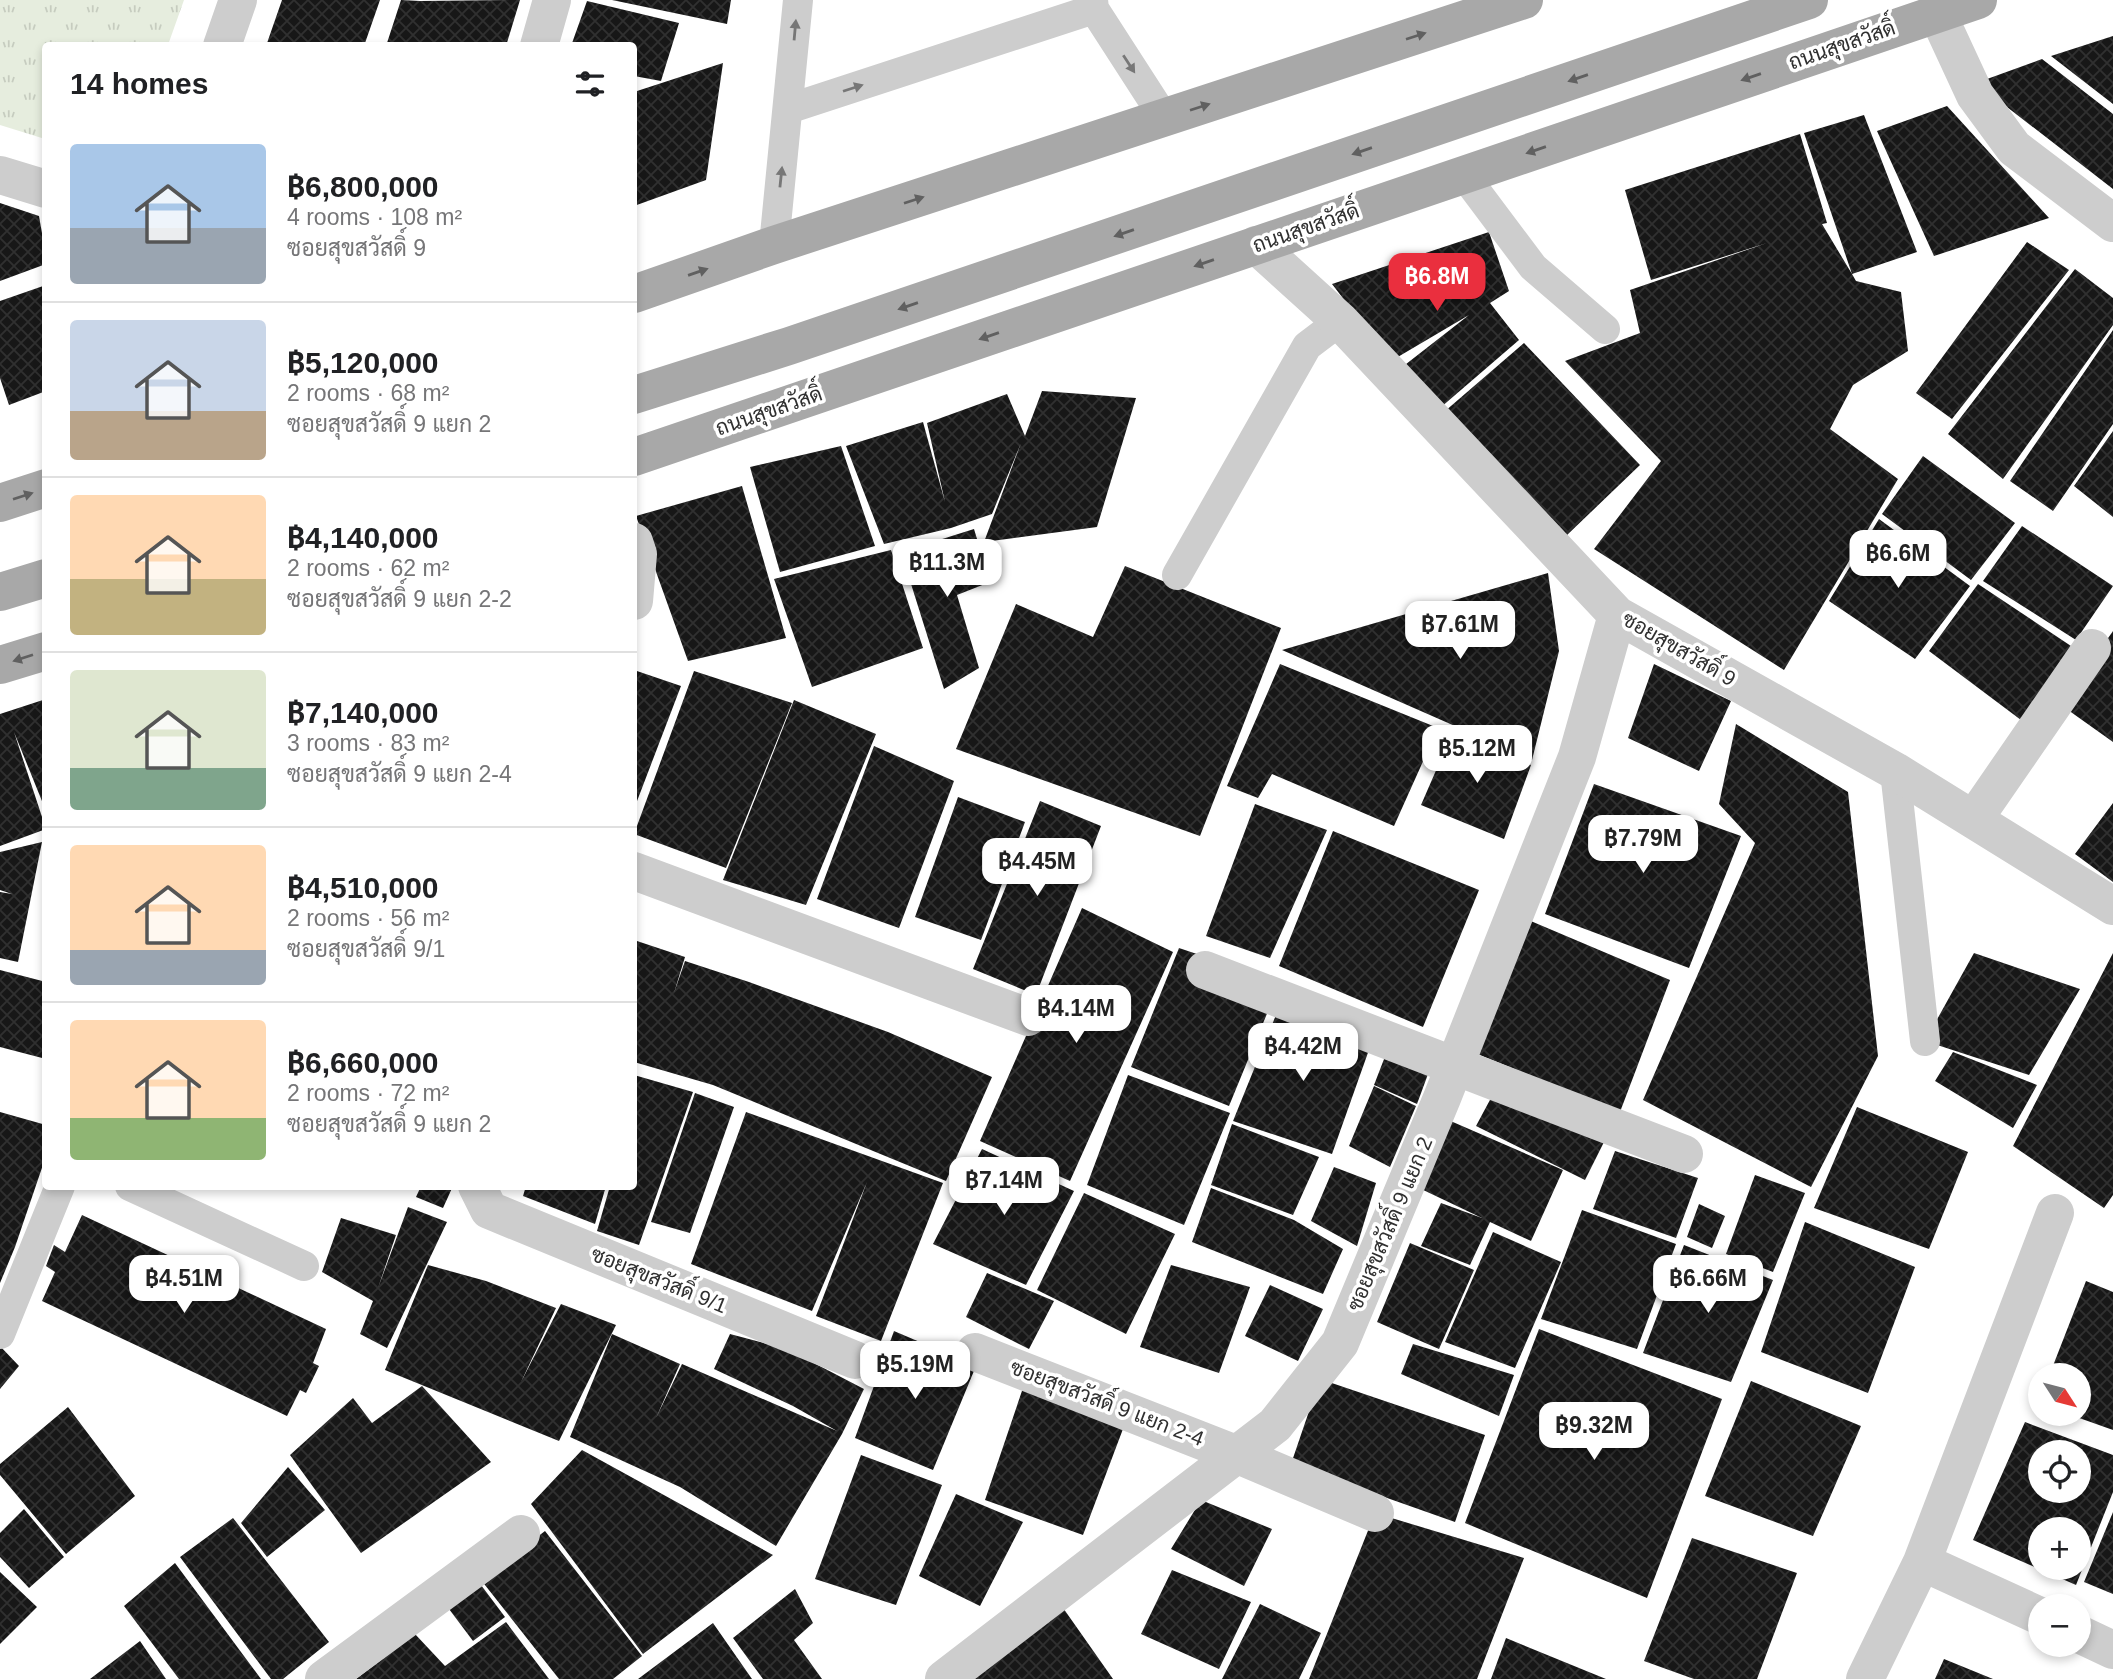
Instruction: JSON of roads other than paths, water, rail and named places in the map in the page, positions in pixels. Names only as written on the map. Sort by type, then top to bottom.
[{"type":"main road","points":[[637,293],[774,245],[1524,0]]},
{"type":"main road","points":[[637,394],[789,346],[1809,0]]},
{"type":"main road","name":"ถนนสุขสวัสดิ์","points":[[637,456],[1978,0]]},
{"type":"main road","points":[[0,503],[42,489]]},
{"type":"main road","points":[[0,592],[42,579]]},
{"type":"main road","points":[[0,665],[42,652]]},
{"type":"street","points":[[223,42],[238,0]]},
{"type":"street","points":[[540,42],[552,0]]},
{"type":"street","points":[[1937,13],[1975,95],[2014,148],[2113,223]]},
{"type":"street","points":[[0,175],[42,188]]},
{"type":"street","name":"ซอยสุขสวัสดิ์ 9","points":[[1256,245],[1340,321],[1617,615],[1895,771],[2113,906]]},
{"type":"street","name":"ซอยสุขสวัสดิ์ 9 แยก 2","points":[[944,1679],[1275,1425],[1340,1343],[1577,757],[1617,615]]},
{"type":"street","points":[[1974,819],[2092,648]]},
{"type":"street","points":[[637,872],[1028,1017]]},
{"type":"street","points":[[1205,970],[1684,1154]]},
{"type":"street","name":"ซอยสุขสวัสดิ์ 9/1","points":[[478,1190],[489,1210],[855,1360]]},
{"type":"street","points":[[1866,1679],[1922,1562],[2055,1213]]},
{"type":"street","name":"ซอยสุขสวัสดิ์ 9 แยก 2-4","points":[[975,1352],[1238,1455],[1375,1513]]},
{"type":"street","points":[[324,1679],[521,1534]]},
{"type":"street","points":[[1922,1562],[2028,1611]]},
{"type":"street","points":[[2091,1640],[2113,1650]]},
{"type":"lane","points":[[774,245],[798,0]]},
{"type":"lane","points":[[788,109],[1093,4],[1165,119]]},
{"type":"lane","points":[[1464,175],[1533,267],[1605,329]]},
{"type":"lane","points":[[1177,575],[1307,346],[1340,321]]},
{"type":"lane","points":[[1895,771],[1925,1041]]},
{"type":"lane","points":[[0,1334],[58,1190]]},
{"type":"lane","points":[[139,1190],[304,1266]]}]
